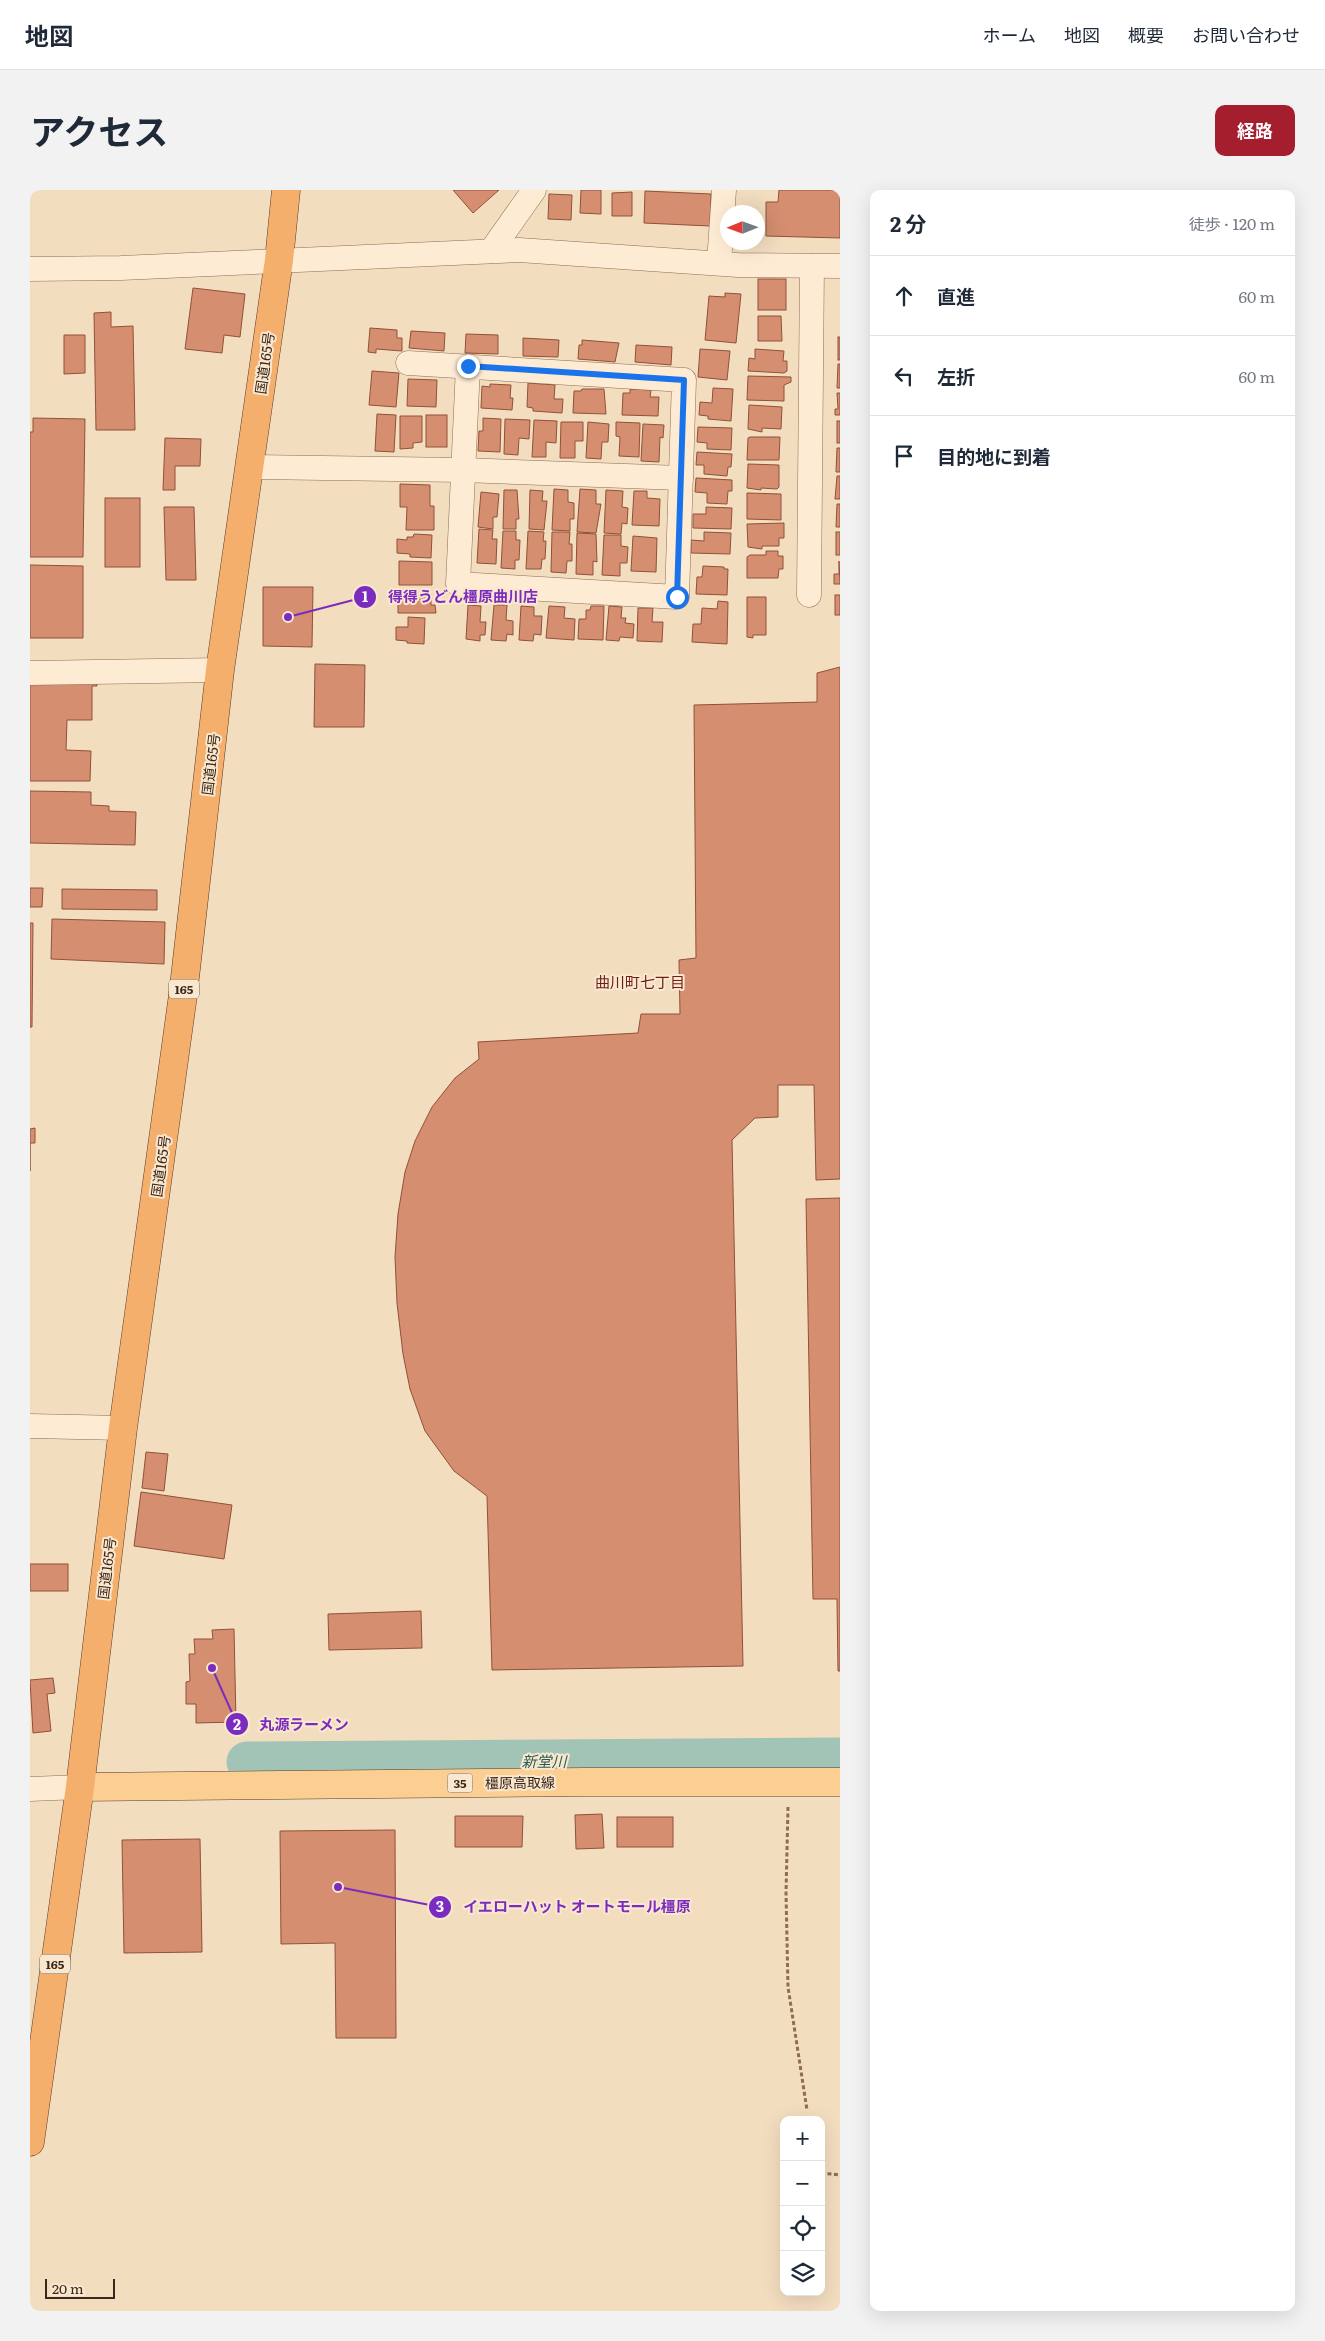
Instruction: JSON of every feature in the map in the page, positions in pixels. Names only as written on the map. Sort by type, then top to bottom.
[{"type":"highway","name":"国道165号","points":[[30,2142],[80,1787],[123,1428],[183,995],[220,670],[279,260],[286,190]]},
{"type":"main road","name":"橿原高取線","points":[[80,1787],[584,1782],[840,1782]]},
{"type":"street","points":[[491,251],[534,190]]},
{"type":"street","points":[[719,263],[724,190]]},
{"type":"street","points":[[30,269],[121,268],[519,250],[719,263],[840,266]]},
{"type":"street","points":[[809,595],[812,266]]},
{"type":"street","points":[[408,363],[468,366],[684,380],[677,597],[458,584],[468,366]]},
{"type":"street","points":[[249,467],[462,470],[681,478]]},
{"type":"street","points":[[30,673],[220,670]]},
{"type":"street","points":[[30,1426],[123,1428]]},
{"type":"street","points":[[30,1789],[80,1787]]},
{"type":"path","points":[[789,1782],[786,1893],[788,1987],[807,2110]]},
{"type":"path","points":[[825,2173],[840,2175]]},
{"type":"building","points":[[453,190],[499,190],[473,213]]},
{"type":"building","points":[[581,190],[601,190],[601,214],[580,213]]},
{"type":"building","points":[[779,190],[840,190],[840,238],[766,236],[766,202],[778,202]]},
{"type":"building","points":[[645,191],[711,194],[710,226],[644,223]]},
{"type":"building","points":[[632,192],[632,216],[612,216],[612,193]]},
{"type":"building","points":[[549,194],[572,195],[571,220],[548,219]]},
{"type":"building","points":[[758,279],[786,279],[786,310],[758,310]]},
{"type":"building","points":[[193,288],[245,294],[240,337],[224,335],[222,353],[185,349]]},
{"type":"building","points":[[725,293],[741,294],[736,343],[705,340],[709,296],[725,297]]},
{"type":"building","points":[[111,312],[111,327],[133,326],[135,430],[96,430],[94,313]]},
{"type":"building","points":[[758,316],[781,316],[782,341],[758,341]]},
{"type":"building","points":[[370,328],[397,330],[397,338],[402,338],[402,351],[376,349],[376,353],[368,352]]},
{"type":"building","points":[[411,331],[445,333],[444,351],[409,348]]},
{"type":"building","points":[[466,334],[498,335],[498,354],[465,353]]},
{"type":"building","points":[[64,335],[85,335],[85,373],[64,374]]},
{"type":"building","points":[[838,337],[840,337],[840,360],[838,360]]},
{"type":"building","points":[[523,338],[559,340],[558,357],[523,356]]},
{"type":"building","points":[[582,340],[619,343],[615,362],[578,359],[579,345],[582,345]]},
{"type":"building","points":[[636,345],[672,347],[671,365],[635,362]]},
{"type":"building","points":[[700,349],[730,351],[727,380],[698,377]]},
{"type":"building","points":[[755,349],[784,351],[783,361],[787,361],[787,371],[784,373],[748,371],[749,358],[755,359]]},
{"type":"building","points":[[838,364],[840,364],[840,388],[837,388]]},
{"type":"building","points":[[372,371],[399,373],[396,407],[369,405]]},
{"type":"building","points":[[748,376],[791,377],[791,382],[784,385],[784,401],[747,400]]},
{"type":"building","points":[[408,379],[437,380],[436,407],[407,406]]},
{"type":"building","points":[[528,383],[555,385],[554,399],[563,399],[562,413],[533,411],[533,408],[527,407]]},
{"type":"building","points":[[490,384],[511,385],[510,398],[513,398],[512,410],[481,408],[482,386],[490,387]]},
{"type":"building","points":[[713,388],[733,389],[731,421],[708,419],[708,416],[699,415],[700,402],[712,403]]},
{"type":"building","points":[[582,389],[604,389],[606,414],[573,413],[574,391],[581,391]]},
{"type":"building","points":[[630,389],[651,390],[650,397],[659,397],[658,416],[622,415],[623,393],[630,393]]},
{"type":"building","points":[[837,393],[840,393],[840,415],[835,415],[835,409],[838,409]]},
{"type":"building","points":[[749,405],[782,407],[781,429],[762,428],[762,432],[748,429]]},
{"type":"building","points":[[377,414],[396,415],[394,452],[375,451]]},
{"type":"building","points":[[426,415],[447,415],[447,447],[426,447]]},
{"type":"building","points":[[400,416],[422,416],[422,442],[413,443],[413,448],[400,449]]},
{"type":"building","points":[[33,418],[85,419],[83,557],[30,557],[30,432],[33,432]]},
{"type":"building","points":[[483,418],[501,419],[500,452],[478,451],[479,431],[483,431]]},
{"type":"building","points":[[505,419],[530,420],[529,439],[519,438],[518,455],[504,454]]},
{"type":"building","points":[[534,420],[557,421],[556,443],[546,442],[546,457],[532,457]]},
{"type":"building","points":[[837,421],[840,421],[840,443],[837,443]]},
{"type":"building","points":[[561,422],[583,422],[583,441],[575,441],[575,458],[560,458]]},
{"type":"building","points":[[588,422],[609,424],[608,442],[602,442],[601,459],[586,458]]},
{"type":"building","points":[[616,422],[640,423],[639,457],[619,456],[620,437],[616,436]]},
{"type":"building","points":[[643,424],[664,425],[663,438],[660,437],[659,462],[641,461]]},
{"type":"building","points":[[698,427],[732,428],[731,450],[707,449],[707,443],[697,442]]},
{"type":"building","points":[[780,437],[779,460],[747,460],[748,438]]},
{"type":"building","points":[[165,438],[201,439],[200,466],[175,466],[175,490],[163,490]]},
{"type":"building","points":[[837,448],[840,448],[840,472],[836,472]]},
{"type":"building","points":[[697,452],[732,454],[731,467],[728,467],[727,476],[704,474],[704,465],[696,465]]},
{"type":"building","points":[[748,464],[779,465],[779,487],[777,489],[761,488],[761,490],[747,488]]},
{"type":"building","points":[[837,476],[840,476],[840,499],[835,499]]},
{"type":"building","points":[[696,478],[732,480],[732,491],[728,491],[727,504],[707,503],[707,493],[695,492]]},
{"type":"building","points":[[400,484],[430,485],[430,506],[434,506],[434,530],[406,530],[407,507],[400,507]]},
{"type":"building","points":[[554,489],[568,490],[568,502],[574,503],[574,519],[570,519],[570,531],[552,530]]},
{"type":"building","points":[[580,489],[596,490],[596,504],[601,504],[596,533],[577,532]]},
{"type":"building","points":[[504,490],[517,490],[519,519],[516,519],[516,529],[503,529]]},
{"type":"building","points":[[530,490],[543,491],[542,501],[547,501],[544,530],[529,529]]},
{"type":"building","points":[[606,490],[623,491],[622,507],[628,508],[627,524],[622,523],[621,534],[604,533]]},
{"type":"building","points":[[634,491],[647,491],[647,498],[660,499],[659,526],[632,525]]},
{"type":"building","points":[[481,492],[499,494],[497,517],[493,517],[493,529],[478,527]]},
{"type":"building","points":[[747,493],[781,494],[781,520],[747,519]]},
{"type":"building","points":[[105,498],[140,498],[140,567],[105,567]]},
{"type":"building","points":[[837,504],[840,504],[840,527],[836,527]]},
{"type":"building","points":[[164,507],[194,507],[196,580],[166,580]]},
{"type":"building","points":[[706,507],[732,508],[731,529],[693,528],[693,514],[706,514]]},
{"type":"building","points":[[784,523],[784,538],[779,538],[779,546],[762,546],[762,549],[748,547],[747,524]]},
{"type":"building","points":[[479,529],[493,530],[492,539],[497,539],[496,564],[477,563]]},
{"type":"building","points":[[503,531],[516,531],[516,540],[520,540],[519,560],[515,560],[515,569],[501,568]]},
{"type":"building","points":[[528,531],[544,532],[543,541],[546,541],[545,559],[542,559],[541,569],[526,569]]},
{"type":"building","points":[[552,532],[570,532],[569,544],[572,544],[572,561],[567,561],[566,573],[551,572]]},
{"type":"building","points":[[704,532],[731,533],[730,554],[691,553],[691,540],[704,541]]},
{"type":"building","points":[[836,532],[840,532],[840,555],[836,555]]},
{"type":"building","points":[[577,533],[596,534],[597,562],[593,561],[593,575],[576,574]]},
{"type":"building","points":[[414,534],[432,535],[431,558],[410,557],[410,554],[397,553],[397,539],[407,540],[407,537],[413,537]]},
{"type":"building","points":[[604,535],[621,535],[621,546],[628,547],[627,563],[620,563],[620,576],[602,575]]},
{"type":"building","points":[[633,536],[657,538],[656,572],[631,571]]},
{"type":"building","points":[[766,551],[778,551],[778,556],[783,556],[783,569],[779,569],[778,578],[747,578],[747,557],[750,555],[766,555]]},
{"type":"building","points":[[399,561],[432,562],[432,585],[399,585]]},
{"type":"building","points":[[839,561],[840,584],[834,584],[834,574],[839,574]]},
{"type":"building","points":[[30,565],[83,566],[83,638],[30,638]]},
{"type":"building","points":[[703,566],[724,567],[724,569],[728,569],[727,595],[696,594],[697,577],[702,577]]},
{"type":"building","points":[[263,587],[313,587],[312,647],[263,646]]},
{"type":"building","points":[[398,594],[431,594],[431,605],[435,605],[436,613],[398,613]]},
{"type":"building","points":[[835,595],[840,595],[840,615],[835,615]]},
{"type":"building","points":[[747,597],[766,597],[766,635],[753,635],[753,638],[747,637]]},
{"type":"building","points":[[718,601],[728,602],[727,644],[692,642],[693,624],[701,624],[702,608],[717,609]]},
{"type":"building","points":[[468,605],[481,606],[480,622],[486,622],[485,635],[480,635],[480,641],[466,639]]},
{"type":"building","points":[[494,605],[507,605],[506,620],[513,621],[513,635],[507,634],[506,641],[491,640]]},
{"type":"building","points":[[521,606],[534,607],[534,616],[542,616],[541,635],[534,634],[533,641],[519,640]]},
{"type":"building","points":[[549,606],[565,607],[564,618],[575,619],[574,640],[546,638]]},
{"type":"building","points":[[591,606],[604,606],[603,640],[578,639],[579,619],[586,619],[586,610],[590,610]]},
{"type":"building","points":[[609,606],[622,607],[621,618],[626,618],[625,623],[634,624],[633,638],[620,637],[619,641],[606,640]]},
{"type":"building","points":[[638,608],[653,608],[652,622],[663,622],[662,642],[637,641]]},
{"type":"building","points":[[408,617],[425,618],[424,644],[396,640],[396,627],[408,627]]},
{"type":"building","points":[[315,664],[365,665],[364,727],[314,727]]},
{"type":"building","points":[[840,667],[840,1179],[816,1180],[814,1085],[778,1085],[778,1117],[755,1118],[732,1140],[743,1666],[492,1670],[487,1496],[454,1471],[425,1431],[410,1389],[403,1354],[397,1303],[395,1257],[398,1214],[405,1172],[415,1141],[432,1107],[455,1078],[479,1059],[478,1042],[638,1033],[641,1014],[680,1014],[679,960],[696,958],[694,705],[817,702],[817,673]]},
{"type":"building","points":[[30,680],[96,680],[97,686],[92,686],[92,720],[67,720],[66,750],[91,751],[90,781],[30,781]]},
{"type":"building","points":[[30,791],[91,792],[91,805],[109,806],[109,811],[136,812],[135,845],[30,843]]},
{"type":"building","points":[[30,888],[43,888],[42,907],[30,907]]},
{"type":"building","points":[[62,889],[157,890],[157,910],[62,909]]},
{"type":"building","points":[[52,919],[165,922],[164,964],[51,959]]},
{"type":"building","points":[[30,923],[33,923],[32,1027],[30,1027]]},
{"type":"building","points":[[35,1128],[35,1143],[30,1143],[30,1129]]},
{"type":"building","points":[[840,1198],[840,1671],[838,1671],[837,1599],[813,1599],[806,1199]]},
{"type":"building","points":[[146,1452],[168,1454],[164,1491],[142,1488]]},
{"type":"building","points":[[141,1492],[232,1505],[224,1559],[134,1546]]},
{"type":"building","points":[[30,1564],[68,1564],[68,1591],[30,1591]]},
{"type":"building","points":[[421,1611],[422,1648],[329,1650],[328,1614]]},
{"type":"building","points":[[234,1629],[236,1722],[196,1723],[196,1704],[186,1704],[186,1682],[190,1681],[189,1654],[195,1654],[194,1639],[213,1639],[212,1630]]},
{"type":"building","points":[[53,1678],[55,1693],[47,1694],[51,1731],[33,1733],[30,1680]]},
{"type":"building","points":[[602,1814],[604,1848],[576,1849],[575,1815]]},
{"type":"building","points":[[455,1816],[523,1816],[522,1847],[455,1847]]},
{"type":"building","points":[[617,1817],[673,1817],[673,1847],[617,1847]]},
{"type":"building","points":[[395,1830],[396,2038],[336,2038],[335,1943],[281,1944],[280,1831]]},
{"type":"building","points":[[200,1839],[202,1952],[124,1953],[122,1840]]},
{"type":"waterway","name":"新堂川","points":[[247,1762],[840,1758]]},
{"type":"place","name":"得得うどん橿原曲川店","points":[[288,617]]},
{"type":"place","name":"丸源ラーメン","points":[[212,1668]]},
{"type":"place","name":"イエローハット オートモール橿原","points":[[338,1887]]},
{"type":"district","name":"曲川町七丁目","points":[[640,981]]},
{"type":"route","points":[[468,366],[684,380],[677,597]]}]
